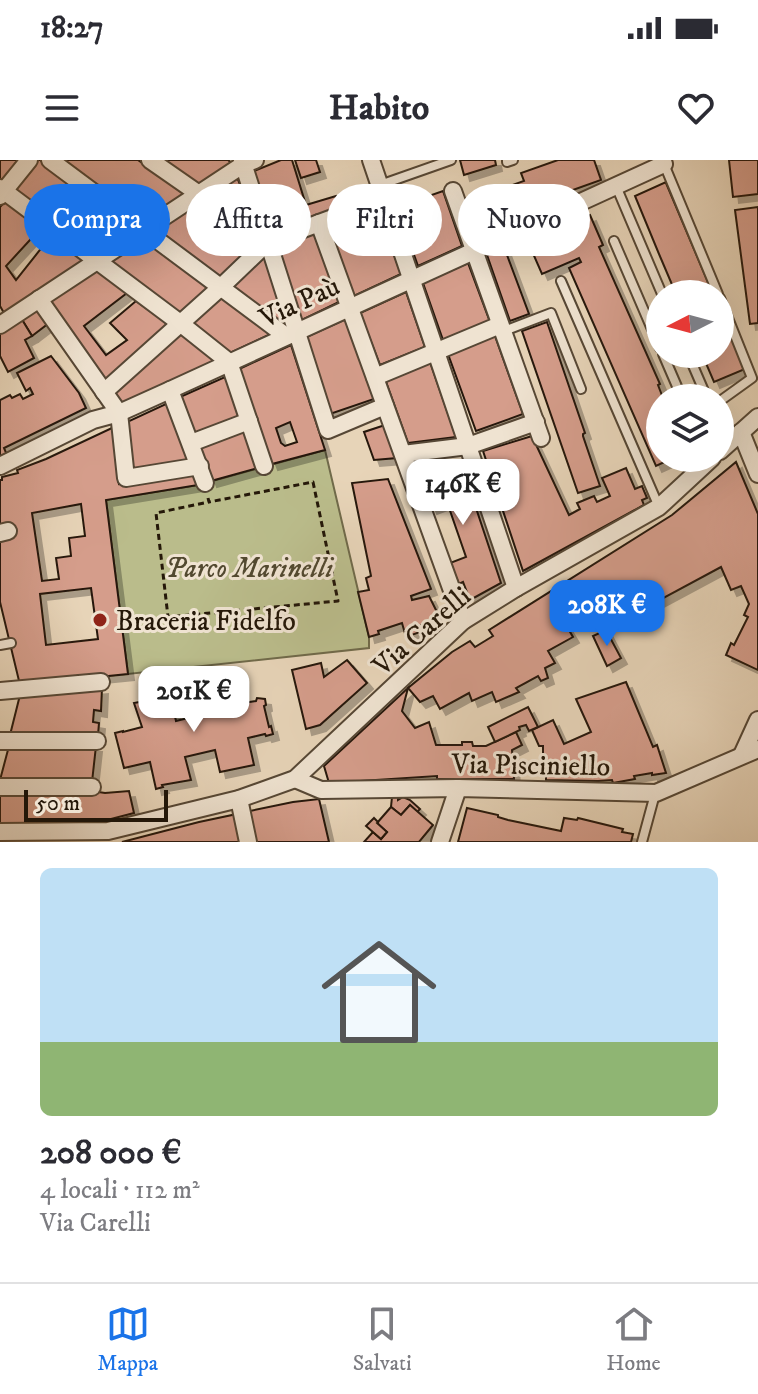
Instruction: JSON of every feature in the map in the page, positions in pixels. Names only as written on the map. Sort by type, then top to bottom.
[{"type":"street","points":[[29,160],[1,192],[229,362],[264,466]]},
{"type":"street","points":[[50,160],[82,184]]},
{"type":"street","points":[[150,160],[186,186]]},
{"type":"street","points":[[371,160],[379,184]]},
{"type":"street","points":[[212,184],[245,161],[252,184]]},
{"type":"street","name":"Via Paù","points":[[590,198],[664,164]]},
{"type":"street","points":[[453,191],[458,205]]},
{"type":"street","points":[[311,226],[327,219]]},
{"type":"street","points":[[319,223],[463,621]]},
{"type":"street","points":[[170,249],[291,334]]},
{"type":"street","points":[[0,325],[105,256]]},
{"type":"street","points":[[104,392],[253,256]]},
{"type":"street","points":[[272,256],[291,334],[328,430],[385,406]]},
{"type":"street","points":[[404,256],[516,588]]},
{"type":"street","name":"Via Paù","points":[[0,466],[93,420],[119,413],[463,256]]},
{"type":"street","points":[[403,454],[468,446],[538,430],[476,256]]},
{"type":"street","points":[[39,299],[119,413],[126,478],[200,466]]},
{"type":"street","points":[[375,377],[502,328]]},
{"type":"street","points":[[170,390],[205,483]]},
{"type":"street","name":"Via Carelli","points":[[734,438],[758,417]]},
{"type":"street","points":[[191,443],[249,421]]},
{"type":"street","points":[[741,432],[758,474]]},
{"type":"street","name":"Via Carelli","points":[[295,779],[463,621],[659,507],[696,472]]},
{"type":"street","points":[[0,691],[101,682]]},
{"type":"street","points":[[750,752],[758,720]]},
{"type":"street","points":[[0,741],[97,741]]},
{"type":"street","name":"Via Pisciniello","points":[[295,779],[321,790],[458,788],[656,793],[750,752]]},
{"type":"street","points":[[5,835],[109,836],[239,799],[295,779]]},
{"type":"street","points":[[0,787],[92,787]]},
{"type":"street","points":[[440,842],[458,788]]},
{"type":"street","points":[[239,799],[248,842]]},
{"type":"lane","points":[[399,184],[451,160]]},
{"type":"lane","points":[[507,160],[513,160]]},
{"type":"lane","points":[[664,164],[712,280]]},
{"type":"lane","points":[[616,186],[656,280]]},
{"type":"lane","points":[[614,241],[646,315]]},
{"type":"lane","points":[[561,281],[659,507]]},
{"type":"lane","points":[[502,328],[551,313],[581,389]]},
{"type":"lane","points":[[734,333],[752,378],[734,391]]},
{"type":"lane","points":[[0,645],[11,643]]},
{"type":"lane","points":[[642,842],[656,793]]},
{"type":"path","points":[[313,482],[338,601],[168,617],[156,513],[209,502],[313,482]]},
{"type":"path","points":[[205,483],[209,502]]},
{"type":"green space","name":"Parco Marinelli","points":[[325,450],[369,648],[128,674],[106,500],[198,485]]},
{"type":"building","points":[[0,160],[23,160],[6,184],[0,179]]},
{"type":"building","points":[[38,160],[72,184],[24,184],[24,200],[14,192]]},
{"type":"building","points":[[62,160],[138,160],[185,195],[170,205],[170,184],[94,184]]},
{"type":"building","points":[[164,160],[228,160],[233,164],[203,184],[197,184]]},
{"type":"building","points":[[281,160],[292,160],[299,184],[258,184],[254,171]]},
{"type":"building","points":[[295,160],[316,160],[320,172],[301,178]]},
{"type":"building","points":[[460,160],[495,160],[496,165],[464,175]]},
{"type":"building","points":[[558,160],[594,160],[601,180],[590,184],[515,184],[524,181],[521,173]]},
{"type":"building","points":[[729,160],[758,160],[758,194],[733,197]]},
{"type":"building","points":[[237,177],[240,184],[227,184]]},
{"type":"building","points":[[666,182],[707,280],[670,280],[635,196]]},
{"type":"building","points":[[442,191],[458,234],[458,248],[442,255]]},
{"type":"building","points":[[327,199],[327,214],[311,219],[311,204]]},
{"type":"building","points":[[6,200],[24,214],[24,246],[6,266],[16,280],[35,256],[77,256],[85,262],[4,313],[0,306],[0,207]]},
{"type":"building","points":[[758,207],[758,323],[750,324],[735,210]]},
{"type":"building","points":[[186,209],[186,253],[170,241],[170,220]]},
{"type":"building","points":[[590,215],[603,245],[599,247],[646,353],[646,368],[653,368],[660,384],[646,384],[646,443],[569,268],[581,262],[579,258],[542,274],[534,256],[590,256]]},
{"type":"building","points":[[311,232],[339,302],[300,321],[279,256],[311,256]]},
{"type":"building","points":[[116,256],[169,256],[211,288],[179,315],[107,262]]},
{"type":"building","points":[[190,256],[247,256],[221,279]]},
{"type":"building","points":[[339,256],[395,256],[401,274],[354,296]]},
{"type":"building","points":[[414,256],[440,256],[418,266]]},
{"type":"building","points":[[487,256],[507,256],[529,314],[510,321]]},
{"type":"building","points":[[265,257],[286,322],[282,324],[231,286]]},
{"type":"building","points":[[468,263],[490,322],[443,340],[423,283]]},
{"type":"building","points":[[97,270],[127,293],[84,326],[106,355],[127,340],[110,323],[136,301],[169,325],[103,382],[47,303]]},
{"type":"building","points":[[406,292],[425,347],[380,365],[360,313]]},
{"type":"building","points":[[224,296],[271,334],[230,353],[190,323]]},
{"type":"building","points":[[38,307],[49,323],[32,336],[21,318]]},
{"type":"building","points":[[21,318],[32,336],[25,340],[34,358],[8,372],[0,356],[0,333]]},
{"type":"building","points":[[346,319],[374,399],[327,415],[304,338]]},
{"type":"building","points":[[547,322],[600,486],[578,493],[522,331]]},
{"type":"building","points":[[180,331],[217,360],[118,405],[110,393]]},
{"type":"building","points":[[495,336],[523,414],[476,431],[448,354]]},
{"type":"building","points":[[734,343],[745,369],[714,382],[708,368],[734,368]]},
{"type":"building","points":[[291,345],[325,450],[272,464],[237,370]],"holes":[[[290,422],[297,442],[285,446],[276,428]]]},
{"type":"building","points":[[51,356],[79,393],[86,408],[4,448],[7,455],[0,459],[0,400],[20,394],[23,399],[33,394],[30,388],[26,391],[17,373]]},
{"type":"building","points":[[430,362],[456,437],[408,443],[385,379]]},
{"type":"building","points":[[225,377],[241,418],[194,436],[180,397]]},
{"type":"building","points":[[168,403],[189,461],[133,473],[127,422]]},
{"type":"building","points":[[385,425],[397,458],[374,460],[364,432]]},
{"type":"building","points":[[114,427],[119,484],[194,472],[198,485],[106,500],[128,674],[20,685],[0,602],[0,480]],"holes":[[[81,504],[85,536],[69,538],[71,556],[56,558],[59,579],[42,581],[32,513]],[[91,588],[98,639],[46,645],[40,594]]]},
{"type":"building","points":[[244,429],[258,468],[211,481],[198,446]]},
{"type":"building","points":[[532,436],[569,515],[580,509],[577,503],[594,496],[597,502],[610,496],[602,478],[626,468],[635,489],[642,486],[647,498],[642,500],[644,505],[523,571],[483,451]]},
{"type":"building","points":[[736,462],[758,514],[758,670],[726,655],[748,617],[744,615],[749,604],[741,586],[731,590],[721,567],[658,601],[650,585],[596,616],[587,600],[566,612],[568,617],[563,620],[573,637],[548,651],[555,663],[545,668],[548,678],[541,681],[538,676],[516,688],[519,692],[496,702],[492,692],[472,701],[469,693],[440,709],[433,696],[420,702],[408,688],[452,652],[470,641],[475,647],[493,636],[489,630],[672,515],[724,472],[734,472]]},
{"type":"building","points":[[461,463],[501,583],[470,600],[463,582],[459,584],[450,563],[466,557],[447,502],[431,508],[418,469]]},
{"type":"building","points":[[388,479],[431,589],[411,596],[412,600],[429,596],[438,614],[421,625],[423,631],[406,637],[402,623],[369,637],[358,592],[369,590],[366,578],[371,576],[352,483]]},
{"type":"building","points":[[606,630],[621,658],[607,666],[593,636]]},
{"type":"building","points":[[347,660],[367,683],[320,725],[306,729],[292,670],[321,663],[324,677]]},
{"type":"building","points":[[234,679],[236,704],[265,699],[264,706],[273,734],[248,738],[254,765],[220,772],[215,750],[185,757],[191,780],[156,789],[150,762],[124,768],[115,733],[142,727],[134,703],[170,694],[176,721],[204,714],[198,688]]},
{"type":"building","points":[[626,682],[653,747],[657,745],[666,773],[634,776],[635,779],[613,783],[612,780],[546,780],[543,746],[539,746],[532,730],[553,720],[564,744],[591,732],[576,699]]},
{"type":"building","points":[[102,688],[101,711],[94,710],[93,722],[99,723],[98,735],[10,735],[20,695]]},
{"type":"building","points":[[408,688],[402,711],[415,728],[429,722],[436,745],[472,742],[473,746],[486,746],[516,732],[522,745],[512,750],[514,779],[437,779],[437,776],[329,783],[324,766]]},
{"type":"building","points":[[528,707],[538,727],[529,731],[526,725],[519,727],[520,730],[495,742],[488,727]]},
{"type":"building","points":[[9,746],[96,746],[92,782],[0,780]]},
{"type":"building","points":[[129,791],[134,813],[88,825],[0,824],[0,792]]},
{"type":"building","points":[[392,797],[410,800],[420,809],[417,812],[410,805],[401,815],[391,807]]},
{"type":"building","points":[[319,799],[329,842],[253,842],[245,812]]},
{"type":"building","points":[[410,805],[433,825],[419,842],[364,842],[373,832],[381,839],[387,832],[377,823],[391,807],[401,815]]},
{"type":"building","points":[[467,808],[561,831],[564,818],[578,818],[633,834],[631,842],[458,842]]},
{"type":"building","points":[[237,814],[243,842],[122,842],[199,822]]},
{"type":"building","points":[[374,818],[387,832],[381,839],[366,826]]},
{"type":"place","name":"Braceria Fidelfo","points":[[100,620]]}]
